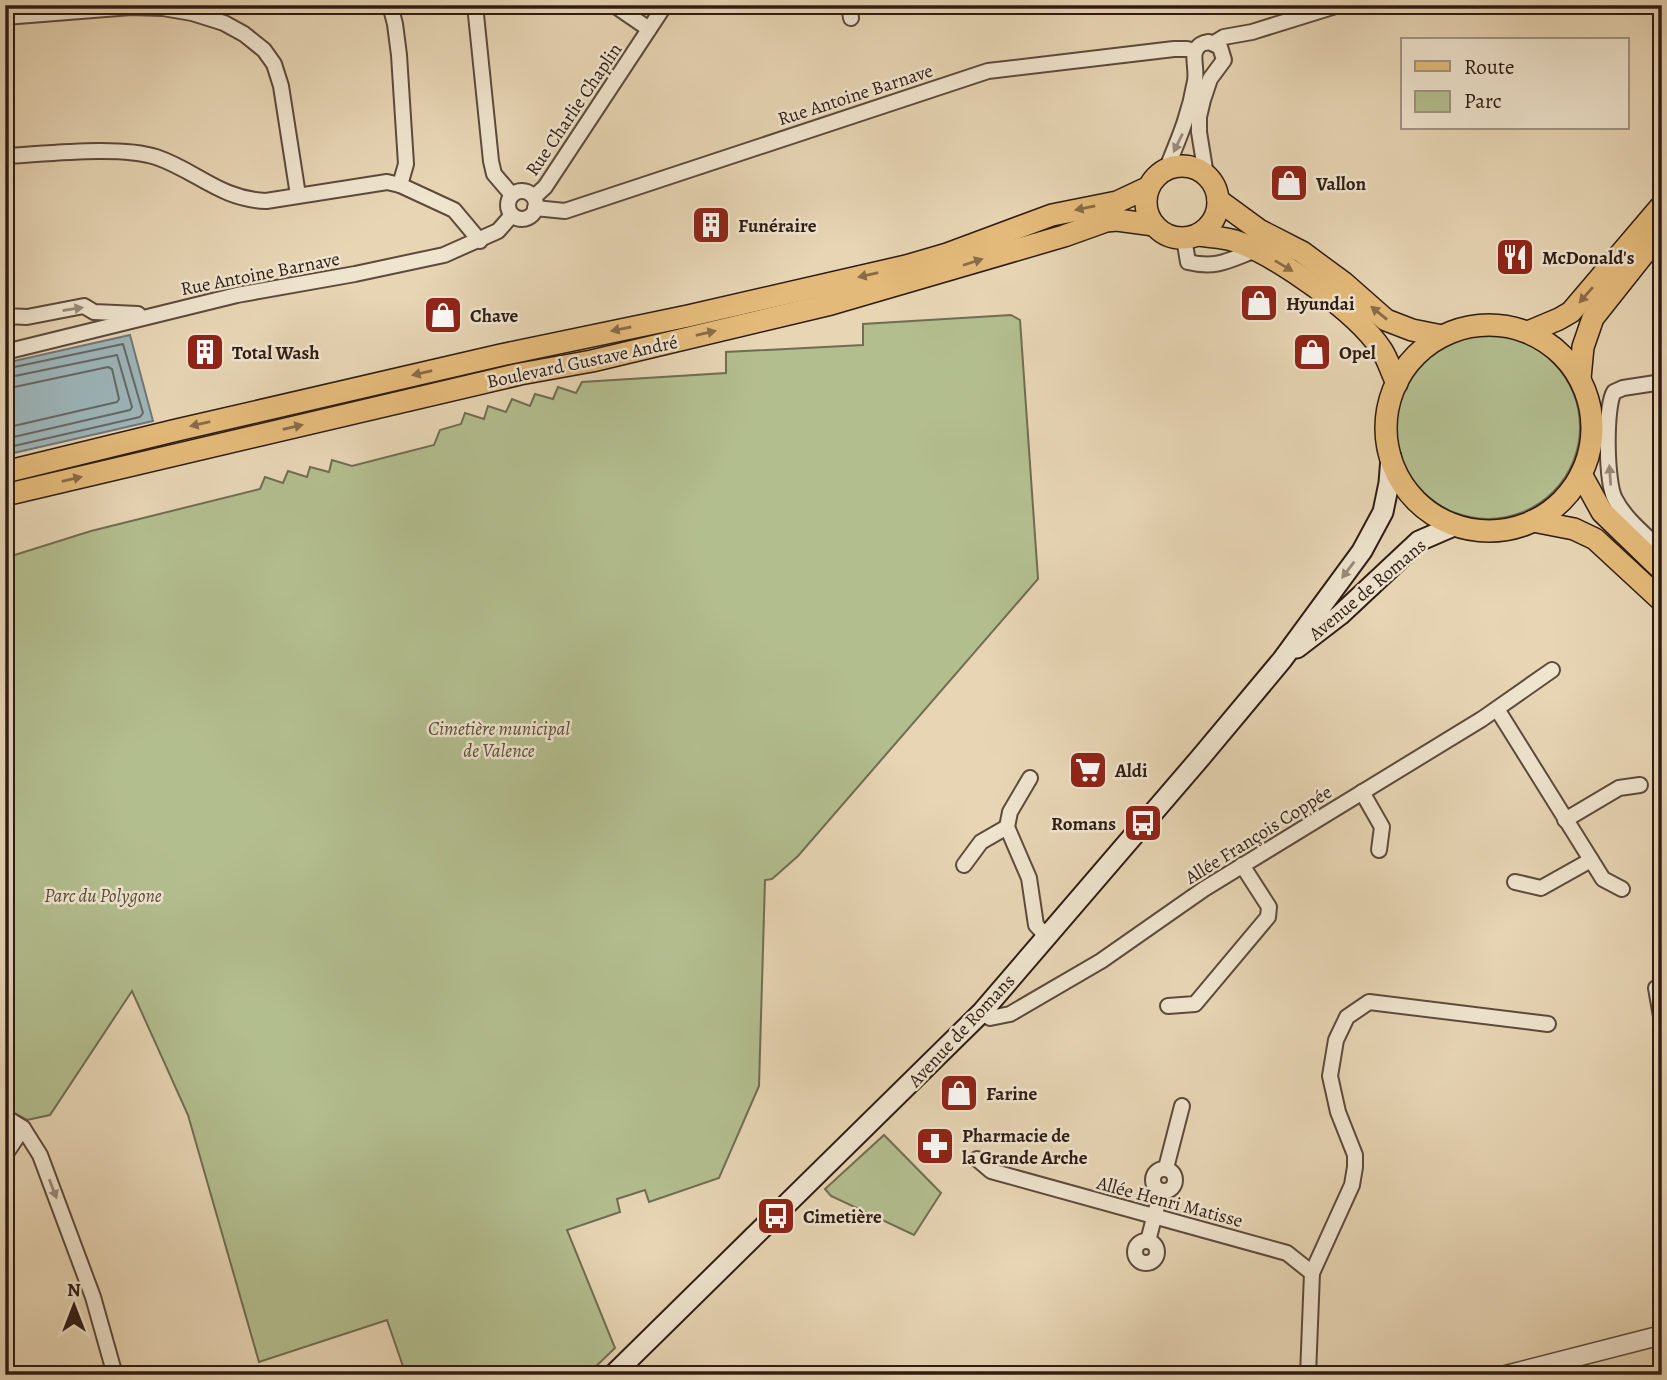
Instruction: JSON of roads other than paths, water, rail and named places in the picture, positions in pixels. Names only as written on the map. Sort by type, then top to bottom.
[{"type":"main road","points":[[1166,170],[1187,166],[1206,175],[1217,191],[1216,214],[1209,226],[1191,237]]},
{"type":"main road","name":"Boulevard Gustave André","points":[[5,472],[572,339],[906,267],[1052,215],[1117,202],[1149,187],[1166,170]]},
{"type":"main road","points":[[1149,187],[1146,206],[1154,225]]},
{"type":"main road","points":[[1218,200],[1259,230],[1303,251],[1386,320],[1412,330],[1442,336]]},
{"type":"main road","points":[[1528,332],[1571,312],[1662,205]]},
{"type":"main road","name":"Boulevard Gustave André","points":[[5,495],[831,304],[1064,236],[1106,221],[1117,220],[1154,225],[1162,232],[1233,240],[1296,273],[1364,329],[1380,348],[1397,383]]},
{"type":"main road","points":[[1580,379],[1583,347],[1593,318],[1662,231]]},
{"type":"main road","points":[[1493,325],[1528,332],[1541,338],[1563,356],[1580,379],[1589,401],[1592,426],[1590,450],[1581,474],[1561,501],[1533,521],[1495,530],[1456,525],[1438,517],[1415,499],[1398,475],[1391,457],[1386,427],[1389,404],[1408,364],[1442,336],[1458,330],[1493,325]]},
{"type":"main road","name":"Avenue de Romans","points":[[613,1375],[982,1012],[1282,660],[1377,527],[1387,497],[1391,457]]},
{"type":"main road","points":[[1581,474],[1602,512],[1648,545],[1662,570]]},
{"type":"main road","points":[[1533,521],[1574,529],[1595,539],[1662,601]]},
{"type":"main road","name":"Avenue de Romans","points":[[1282,660],[1340,615],[1419,541],[1456,525]]},
{"type":"street","points":[[390,5],[400,55],[406,164],[400,185]]},
{"type":"street","points":[[475,5],[491,161],[494,174],[512,195]]},
{"type":"street","points":[[614,5],[649,29]]},
{"type":"street","name":"Rue Charlie Chaplin","points":[[535,203],[665,5]]},
{"type":"street","points":[[1214,43],[1224,37],[1252,32],[1339,5]]},
{"type":"street","points":[[5,17],[131,7],[163,8],[224,23],[244,34],[274,64],[281,86],[298,195]]},
{"type":"street","points":[[1224,54],[1252,32]]},
{"type":"street","points":[[1166,170],[1183,132],[1197,67],[1195,51],[1205,42],[1214,43],[1224,54],[1222,65],[1214,71],[1199,117],[1206,175]]},
{"type":"street","name":"Rue Antoine Barnave","points":[[535,203],[565,211],[988,71],[1181,49],[1195,51]]},
{"type":"street","points":[[1197,67],[1202,71],[1214,71]]},
{"type":"street","points":[[5,156],[117,152],[156,157],[233,196],[248,200],[266,201],[371,184],[400,185],[454,210],[480,240]]},
{"type":"street","points":[[522,190],[529,192],[535,203],[529,218],[522,219],[512,215],[507,205],[512,195],[522,190]]},
{"type":"street","name":"Rue Antoine Barnave","points":[[5,352],[237,295],[444,255],[498,232],[512,215]]},
{"type":"street","points":[[1191,237],[1188,262],[1206,266],[1255,250]]},
{"type":"street","points":[[5,316],[27,317],[84,306],[94,312],[153,315]]},
{"type":"street","points":[[1648,545],[1614,498],[1609,479],[1610,404],[1614,392],[1623,388],[1662,382]]},
{"type":"street","name":"Allée François Coppée","points":[[982,1012],[990,1018],[1010,1014],[1101,961],[1242,866],[1497,709],[1552,670]]},
{"type":"street","points":[[1497,709],[1603,879],[1622,889]]},
{"type":"street","points":[[1030,779],[1010,812],[1007,827],[1030,878],[1036,925],[1046,936]]},
{"type":"street","points":[[1565,820],[1619,788],[1640,785]]},
{"type":"street","points":[[1362,792],[1382,827],[1378,850]]},
{"type":"street","points":[[964,865],[981,842],[1007,827]]},
{"type":"street","points":[[1515,882],[1541,888],[1591,860]]},
{"type":"street","points":[[1168,1006],[1195,1004],[1268,917],[1269,907],[1242,866]]},
{"type":"street","points":[[1656,988],[1662,1022]]},
{"type":"street","points":[[1308,1375],[1311,1273],[1352,1185],[1355,1167],[1355,1155],[1338,1112],[1330,1076],[1336,1040],[1347,1017],[1370,1002],[1548,1024]]},
{"type":"street","points":[[1148,1241],[1161,1191],[1154,1186],[1152,1177],[1158,1170],[1166,1168],[1182,1105]]},
{"type":"street","points":[[5,1117],[23,1128],[40,1155],[93,1297],[115,1375]]},
{"type":"street","points":[[5,1155],[23,1128]]},
{"type":"street","name":"Allée Henri Matisse","points":[[977,1159],[990,1171],[1287,1253],[1311,1273]]},
{"type":"street","points":[[1506,1375],[1542,1370],[1662,1335]]},
{"type":"water","points":[[130,335],[153,421],[5,455],[5,363]]},
{"type":"place","name":"Vallon","points":[[1289,183]]},
{"type":"place","name":"Funéraire","points":[[711,225]]},
{"type":"place","name":"McDonald's","points":[[1515,257]]},
{"type":"place","name":"Hyundai","points":[[1259,303]]},
{"type":"place","name":"Chave","points":[[443,315]]},
{"type":"place","name":"Total Wash","points":[[205,352]]},
{"type":"place","name":"Opel","points":[[1312,352]]},
{"type":"place","name":"Aldi","points":[[1088,770]]},
{"type":"place","name":"Romans","points":[[1143,823]]},
{"type":"place","name":"Farine","points":[[959,1093]]},
{"type":"place","name":"Pharmacie de la Grande Arche","points":[[935,1146]]},
{"type":"place","name":"Cimetière","points":[[776,1216]]},
{"type":"park label","name":"Cimetière municipal de Valence","points":[[499,739]]},
{"type":"park label","name":"Parc du Polygone","points":[[103,895]]}]
